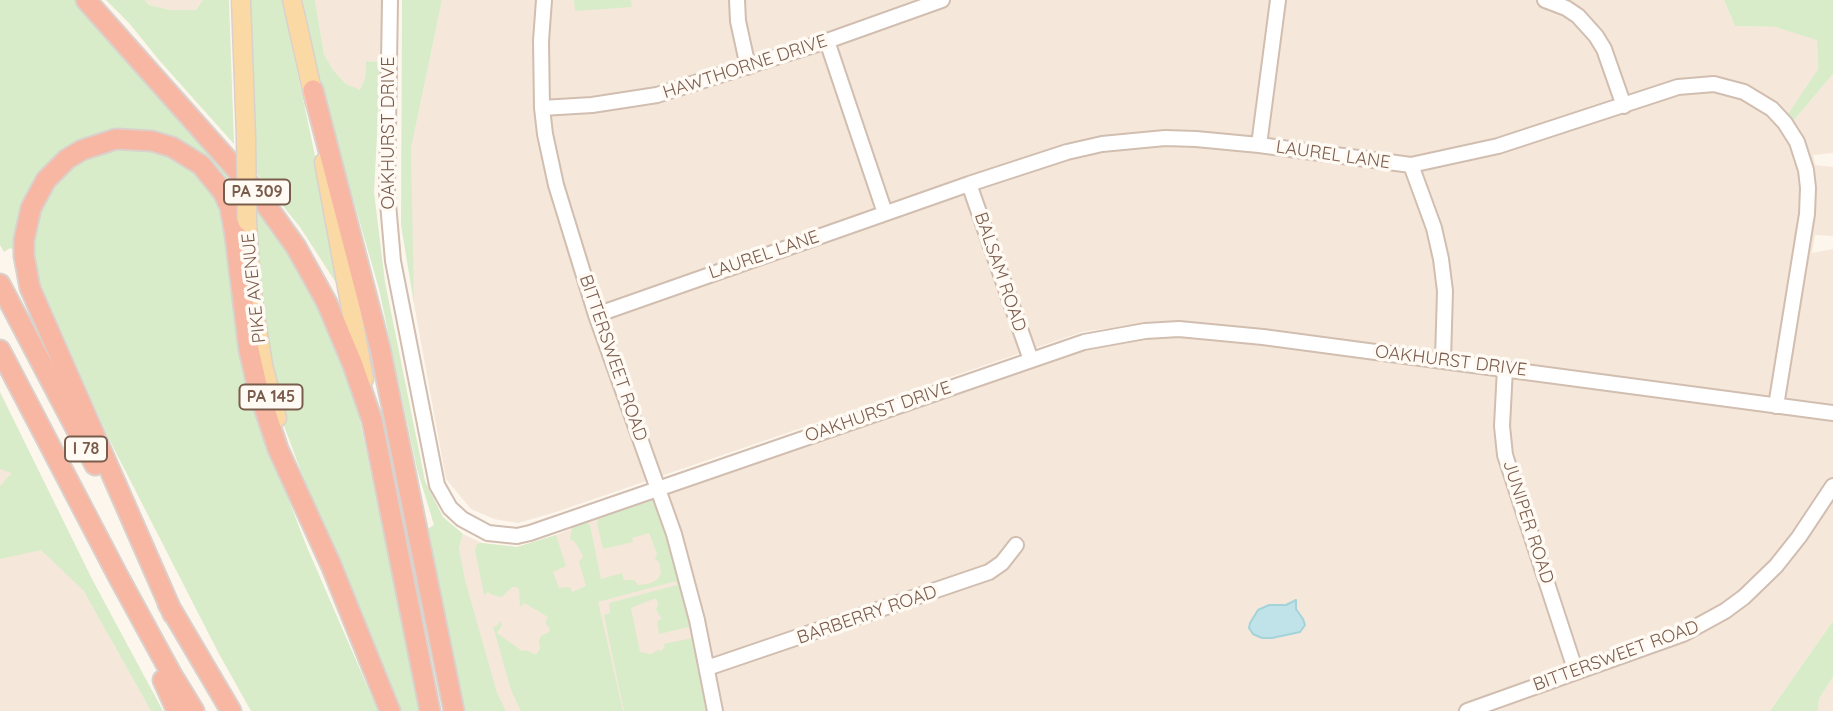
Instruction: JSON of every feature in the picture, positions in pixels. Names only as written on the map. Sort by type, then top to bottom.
[{"type":"highway","name":"PA 309","points":[[86,0],[272,212],[296,247],[327,303],[372,420],[430,711]]},
{"type":"highway","points":[[313,90],[383,361],[454,711]]},
{"type":"highway","points":[[173,614],[30,288],[26,273],[25,232],[37,194],[51,174],[67,159],[99,143],[134,139],[172,147],[201,165],[223,192],[230,207],[235,235],[248,351],[258,389],[278,449],[331,565]]},
{"type":"highway","name":"I 78","points":[[0,284],[173,614],[231,711]]},
{"type":"highway","name":"I 78","points":[[0,350],[118,576],[194,711]]},
{"type":"highway","name":"PA 145","points":[[331,565],[390,711]]},
{"type":"highway","points":[[118,576],[177,711]]},
{"type":"main road","name":"PIKE AVENUE","points":[[241,0],[247,221],[251,284],[263,365],[273,407],[331,565]]},
{"type":"main road","points":[[292,0],[313,90],[330,200],[372,420]]},
{"type":"street","name":"OAKHURST DRIVE","points":[[390,0],[387,192],[393,261],[433,470],[443,497],[462,519],[473,527],[501,535],[530,533],[1031,360],[1108,337],[1179,329],[1264,337],[1833,413]]},
{"type":"street","name":"BITTERSWEET ROAD","points":[[544,0],[541,41],[542,108],[556,185],[596,315],[659,487],[684,567],[715,711]]},
{"type":"street","points":[[737,0],[748,67]]},
{"type":"street","name":"HAWTHORNE DRIVE","points":[[542,108],[592,105],[657,95],[827,41],[942,0]]},
{"type":"street","points":[[1259,145],[1278,0]]},
{"type":"street","points":[[1545,0],[1578,16],[1596,36],[1604,49],[1624,106]]},
{"type":"street","points":[[827,41],[885,213]]},
{"type":"street","name":"LAUREL LANE","points":[[596,315],[969,184],[1067,152],[1102,144],[1165,138],[1259,145],[1411,165],[1498,146],[1660,92],[1695,84],[1733,88],[1772,109],[1797,142],[1807,170],[1807,214],[1776,406]]},
{"type":"street","points":[[1411,165],[1434,228],[1441,259],[1444,290],[1443,360]]},
{"type":"street","name":"BALSAM ROAD","points":[[969,184],[1031,360]]},
{"type":"street","name":"JUNIPER ROAD","points":[[1505,368],[1502,426],[1505,455],[1576,672]]},
{"type":"street","name":"BITTERSWEET ROAD","points":[[1467,711],[1682,634],[1725,611],[1776,566],[1833,486]]},
{"type":"street","name":"BARBERRY ROAD","points":[[707,668],[989,572],[1002,563],[1016,545]]},
{"type":"shaded area","points":[[145,0],[203,0],[196,10],[170,10],[149,5]]},
{"type":"shaded area","points":[[315,0],[381,0],[381,62],[366,61],[365,78],[360,91],[346,84],[333,70],[324,54]]},
{"type":"shaded area","points":[[442,0],[1724,0],[1735,26],[1775,27],[1817,39],[1818,69],[1788,114],[1794,120],[1833,74],[1833,153],[1813,155],[1815,165],[1833,167],[1833,236],[1815,235],[1812,253],[1833,249],[1833,406],[1249,327],[1185,322],[1130,325],[1082,332],[556,512],[518,523],[494,519],[471,509],[446,479],[414,304],[409,230],[411,149]]},
{"type":"shaded area","points":[[1166,335],[1209,337],[1833,418],[1833,621],[1770,711],[483,711],[459,548],[463,534],[482,543],[517,547],[556,535],[724,471],[1078,349]]},
{"type":"shaded area","points":[[0,423],[83,590],[151,711],[0,711]]},
{"type":"shaded area","points":[[1833,677],[1833,711],[1818,711],[1819,699]]},
{"type":"green space","points":[[0,0],[76,0],[264,214],[311,287],[342,357],[358,411],[420,711],[401,711],[280,415],[260,319],[255,244],[258,238],[257,221],[207,160],[172,137],[143,129],[110,130],[85,137],[50,162],[35,180],[19,215],[15,251],[10,248],[4,252],[0,245]]},
{"type":"green space","points":[[106,0],[145,0],[149,5],[170,10],[196,10],[203,0],[229,0],[234,144],[129,23]]},
{"type":"green space","points":[[249,0],[282,0],[328,217],[340,289],[300,227],[256,173]]},
{"type":"green space","points":[[303,0],[315,0],[324,54],[333,70],[346,84],[360,90],[365,78],[366,61],[381,62],[374,192],[385,282],[425,481],[443,517],[463,534],[459,548],[465,580],[497,693],[506,711],[463,711],[426,530],[434,525],[417,469],[379,289],[313,52]]},
{"type":"green space","points":[[402,0],[442,0],[411,149],[414,304],[401,225]]},
{"type":"green space","points":[[574,0],[631,0],[632,7],[575,11]]},
{"type":"green space","points":[[1724,0],[1833,0],[1833,74],[1794,120],[1788,114],[1818,69],[1817,40],[1775,27],[1735,26]]},
{"type":"green space","points":[[118,147],[165,152],[197,174],[217,200],[226,225],[238,340],[252,404],[306,545],[378,711],[251,711],[107,435],[38,278],[32,242],[35,219],[60,174],[84,157]]},
{"type":"green space","points":[[0,392],[92,579],[163,711],[151,711],[83,590],[41,550],[0,559],[0,486],[12,473],[0,469]]},
{"type":"green space","points":[[649,500],[654,501],[664,523],[691,623],[689,627],[659,634],[657,621],[662,619],[656,610],[656,598],[631,608],[640,652],[651,654],[661,651],[665,647],[663,644],[693,638],[696,641],[709,711],[624,711],[604,615],[610,613],[609,603],[677,585],[676,581],[598,602],[623,711],[521,711],[511,690],[493,626],[496,627],[500,621],[502,625],[497,633],[522,651],[536,655],[541,636],[550,629],[545,622],[548,617],[524,603],[520,607],[519,589],[516,587],[512,587],[502,597],[488,592],[484,595],[475,550],[477,544],[517,547],[556,535],[566,566],[553,572],[559,588],[570,587],[572,592],[586,586],[579,562],[583,556],[575,542],[570,539],[572,528],[586,522],[590,525],[601,579],[622,573],[624,580],[634,580],[638,585],[648,584],[657,580],[661,574],[649,533],[632,538],[633,542],[603,549],[597,523],[599,517]]},
{"type":"green space","points":[[1833,621],[1833,677],[1819,699],[1818,711],[1770,711]]},
{"type":"water","points":[[1296,600],[1296,609],[1305,625],[1300,632],[1272,638],[1253,634],[1249,628],[1250,623],[1258,610],[1269,605],[1286,605]]}]
